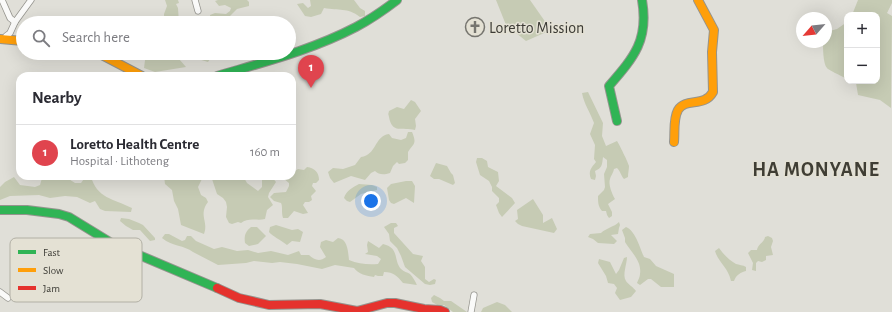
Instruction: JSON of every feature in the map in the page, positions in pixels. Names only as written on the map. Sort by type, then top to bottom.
[{"type":"street","points":[[2,0],[10,18],[15,22],[10,33],[3,39]]},
{"type":"street","points":[[19,16],[31,0]]},
{"type":"street","points":[[195,0],[198,11]]},
{"type":"street","points":[[296,51],[337,37],[363,24],[397,0]]},
{"type":"street","points":[[617,121],[609,86],[634,55],[643,34],[644,12],[642,0]]},
{"type":"street","points":[[674,142],[676,117],[679,109],[683,105],[706,101],[711,98],[713,92],[712,52],[714,30],[698,0]]},
{"type":"street","points":[[3,39],[16,40]]},
{"type":"street","points":[[111,60],[134,72]]},
{"type":"street","points":[[230,72],[268,60]]},
{"type":"street","points":[[0,210],[27,210],[59,214],[69,217],[104,238]]},
{"type":"street","points":[[142,257],[239,298],[252,302],[281,305],[320,304],[357,311],[387,303],[394,303],[445,312]]},
{"type":"street","points":[[0,292],[8,298]]},
{"type":"street","points":[[471,312],[474,295]]},
{"type":"green space","points":[[165,0],[178,0],[179,3],[176,4],[179,16],[164,16],[167,6]]},
{"type":"green space","points":[[247,0],[249,2],[249,6],[237,9],[230,16],[210,16],[215,13],[226,14],[231,8],[225,5],[219,6],[215,1]]},
{"type":"green space","points":[[310,0],[354,0],[360,8],[365,11],[365,16],[360,17],[347,11],[324,8],[321,14],[311,17],[305,16],[297,4],[303,3],[308,8],[311,6]]},
{"type":"green space","points":[[496,0],[530,0],[551,30],[526,41],[506,25]]},
{"type":"green space","points":[[858,0],[892,0],[887,13],[892,16],[891,108],[880,100],[858,95],[856,84],[880,84],[880,12],[853,12]]},
{"type":"green space","points":[[844,24],[844,77],[827,68],[825,63],[823,48],[832,48],[832,30]]},
{"type":"green space","points":[[145,60],[180,60],[186,67],[155,72],[144,68]]},
{"type":"green space","points":[[588,92],[603,123],[602,136],[606,146],[617,141],[629,166],[628,177],[624,179],[617,168],[614,169],[610,178],[610,186],[615,199],[608,204],[612,212],[612,216],[609,218],[606,211],[602,211],[598,200],[598,196],[605,187],[604,174],[607,167],[607,160],[603,157],[601,166],[595,171],[595,180],[591,179],[590,176],[590,170],[596,162],[594,159],[595,145],[590,134],[594,123],[582,93]]},
{"type":"green space","points":[[411,100],[415,102],[421,111],[415,119],[415,130],[395,128],[390,122],[388,114],[389,111],[397,107],[404,109]]},
{"type":"green space","points":[[408,132],[412,132],[415,141],[408,152],[408,160],[405,163],[399,164],[397,162],[393,166],[390,173],[382,174],[375,171],[365,180],[351,176],[334,183],[330,178],[328,172],[333,168],[343,169],[355,165],[361,157],[370,153],[384,135],[389,134],[392,138],[401,140],[406,138]]},
{"type":"green space","points":[[477,158],[482,158],[487,161],[488,167],[498,172],[499,181],[496,186],[512,198],[515,203],[502,217],[496,205],[499,202],[499,198],[492,191],[489,181],[480,175],[476,162]]},
{"type":"green space","points":[[436,163],[447,166],[453,175],[455,183],[453,185],[439,179],[434,179],[430,176]]},
{"type":"green space","points":[[307,167],[312,168],[316,171],[319,180],[316,183],[313,183],[312,186],[316,191],[311,196],[312,200],[305,202],[303,205],[308,213],[303,214],[294,211],[288,218],[283,218],[281,203],[274,201],[270,197],[274,193],[286,192],[289,183],[285,180],[296,180],[296,170],[298,169],[304,170]]},
{"type":"green space","points":[[14,177],[20,185],[35,187],[40,185],[41,180],[70,180],[75,183],[81,183],[83,180],[92,180],[101,193],[112,200],[132,208],[131,212],[105,211],[100,209],[95,201],[90,203],[77,197],[65,196],[50,198],[39,195],[10,196],[0,200],[0,187]]},
{"type":"green space","points":[[164,180],[202,180],[198,187],[201,195],[206,198],[208,202],[204,211],[204,234],[181,225],[172,190],[165,184]]},
{"type":"green space","points":[[212,180],[245,180],[258,191],[262,187],[262,180],[274,180],[276,182],[268,197],[273,205],[267,210],[265,219],[262,220],[250,220],[232,224],[229,223],[226,217],[226,202],[217,194]]},
{"type":"green space","points":[[412,181],[415,186],[414,203],[406,198],[394,204],[391,203],[387,188],[391,184]]},
{"type":"green space","points":[[359,184],[372,185],[377,187],[377,190],[361,194],[350,202],[347,201],[344,198],[346,193]]},
{"type":"green space","points":[[533,199],[543,215],[543,223],[552,218],[557,229],[554,233],[522,226],[515,221],[518,219],[517,210]]},
{"type":"green space","points":[[121,218],[129,219],[143,225],[155,238],[155,240],[150,241],[140,230],[133,230],[126,226],[120,221]]},
{"type":"green space","points":[[619,222],[620,225],[618,234],[611,235],[617,241],[614,244],[598,243],[588,237],[590,234],[601,233]]},
{"type":"green space","points":[[391,223],[396,223],[398,226],[394,228],[394,233],[413,254],[423,256],[421,261],[425,267],[425,279],[429,282],[434,279],[436,280],[435,284],[425,284],[405,267],[397,248],[390,241],[389,234],[384,227]]},
{"type":"green space","points":[[276,225],[292,230],[298,229],[303,232],[300,242],[292,241],[287,245],[272,235],[269,232],[270,227]]},
{"type":"green space","points":[[251,227],[257,227],[266,236],[258,244],[249,246],[245,243],[245,236],[246,232]]},
{"type":"green space","points":[[626,227],[635,235],[644,257],[650,259],[656,266],[674,274],[674,287],[661,287],[651,279],[648,279],[640,285],[637,283],[640,275],[640,269],[636,257],[625,242],[622,230]]},
{"type":"green space","points":[[165,234],[169,234],[182,241],[185,240],[187,236],[191,236],[196,241],[214,249],[222,247],[237,251],[248,250],[258,253],[271,251],[288,255],[299,251],[301,255],[309,255],[319,260],[326,257],[320,247],[321,242],[326,240],[333,242],[338,238],[346,243],[349,260],[367,264],[378,264],[381,259],[377,256],[365,254],[368,252],[368,241],[379,248],[383,244],[392,248],[401,269],[410,274],[417,285],[403,283],[397,276],[390,273],[384,272],[383,276],[375,275],[374,277],[360,273],[354,268],[335,265],[322,269],[280,262],[272,263],[254,261],[218,265],[186,248],[166,241],[162,238]]},
{"type":"green space","points":[[768,236],[772,238],[773,241],[771,247],[773,255],[766,256],[766,260],[762,262],[758,261],[756,263],[756,271],[752,270],[753,263],[748,253],[751,250],[757,250],[765,237]]},
{"type":"green space","points":[[719,248],[731,261],[746,267],[746,271],[739,274],[734,281],[731,281],[728,272],[716,255],[715,251]]},
{"type":"green space","points":[[627,257],[625,279],[636,291],[631,297],[620,300],[615,293],[617,288],[614,284],[608,283],[606,276],[598,263],[599,259],[610,262],[616,274],[624,258]]},
{"type":"green space","points":[[434,295],[444,301],[451,301],[467,312],[453,312],[444,305],[439,306],[432,302],[431,298]]},
{"type":"green space","points":[[497,302],[505,305],[512,312],[481,312],[483,308]]},
{"type":"traffic: fast","points":[[296,52],[362,24],[397,0]]},
{"type":"traffic: fast","points":[[617,121],[609,86],[626,66],[638,47],[643,26],[644,14],[642,0]]},
{"type":"traffic: fast","points":[[231,72],[271,60]]},
{"type":"traffic: fast","points":[[0,210],[27,210],[59,214],[69,217],[103,238]]},
{"type":"traffic: fast","points":[[142,256],[217,288]]},
{"type":"traffic: slow","points":[[674,142],[676,114],[681,106],[705,100],[713,92],[712,52],[714,30],[698,0]]},
{"type":"traffic: slow","points":[[0,39],[16,40]]},
{"type":"traffic: slow","points":[[111,60],[134,72]]},
{"type":"traffic: jam","points":[[217,288],[239,298],[269,305],[320,304],[357,311],[387,303],[395,303],[445,312]]},
{"type":"place","name":"Loretto Mission","points":[[475,27]]},
{"type":"place","name":"Loretto Health Centre","points":[[311,88]]},
{"type":"district","name":"HA MONYANE","points":[[816,169]]}]
